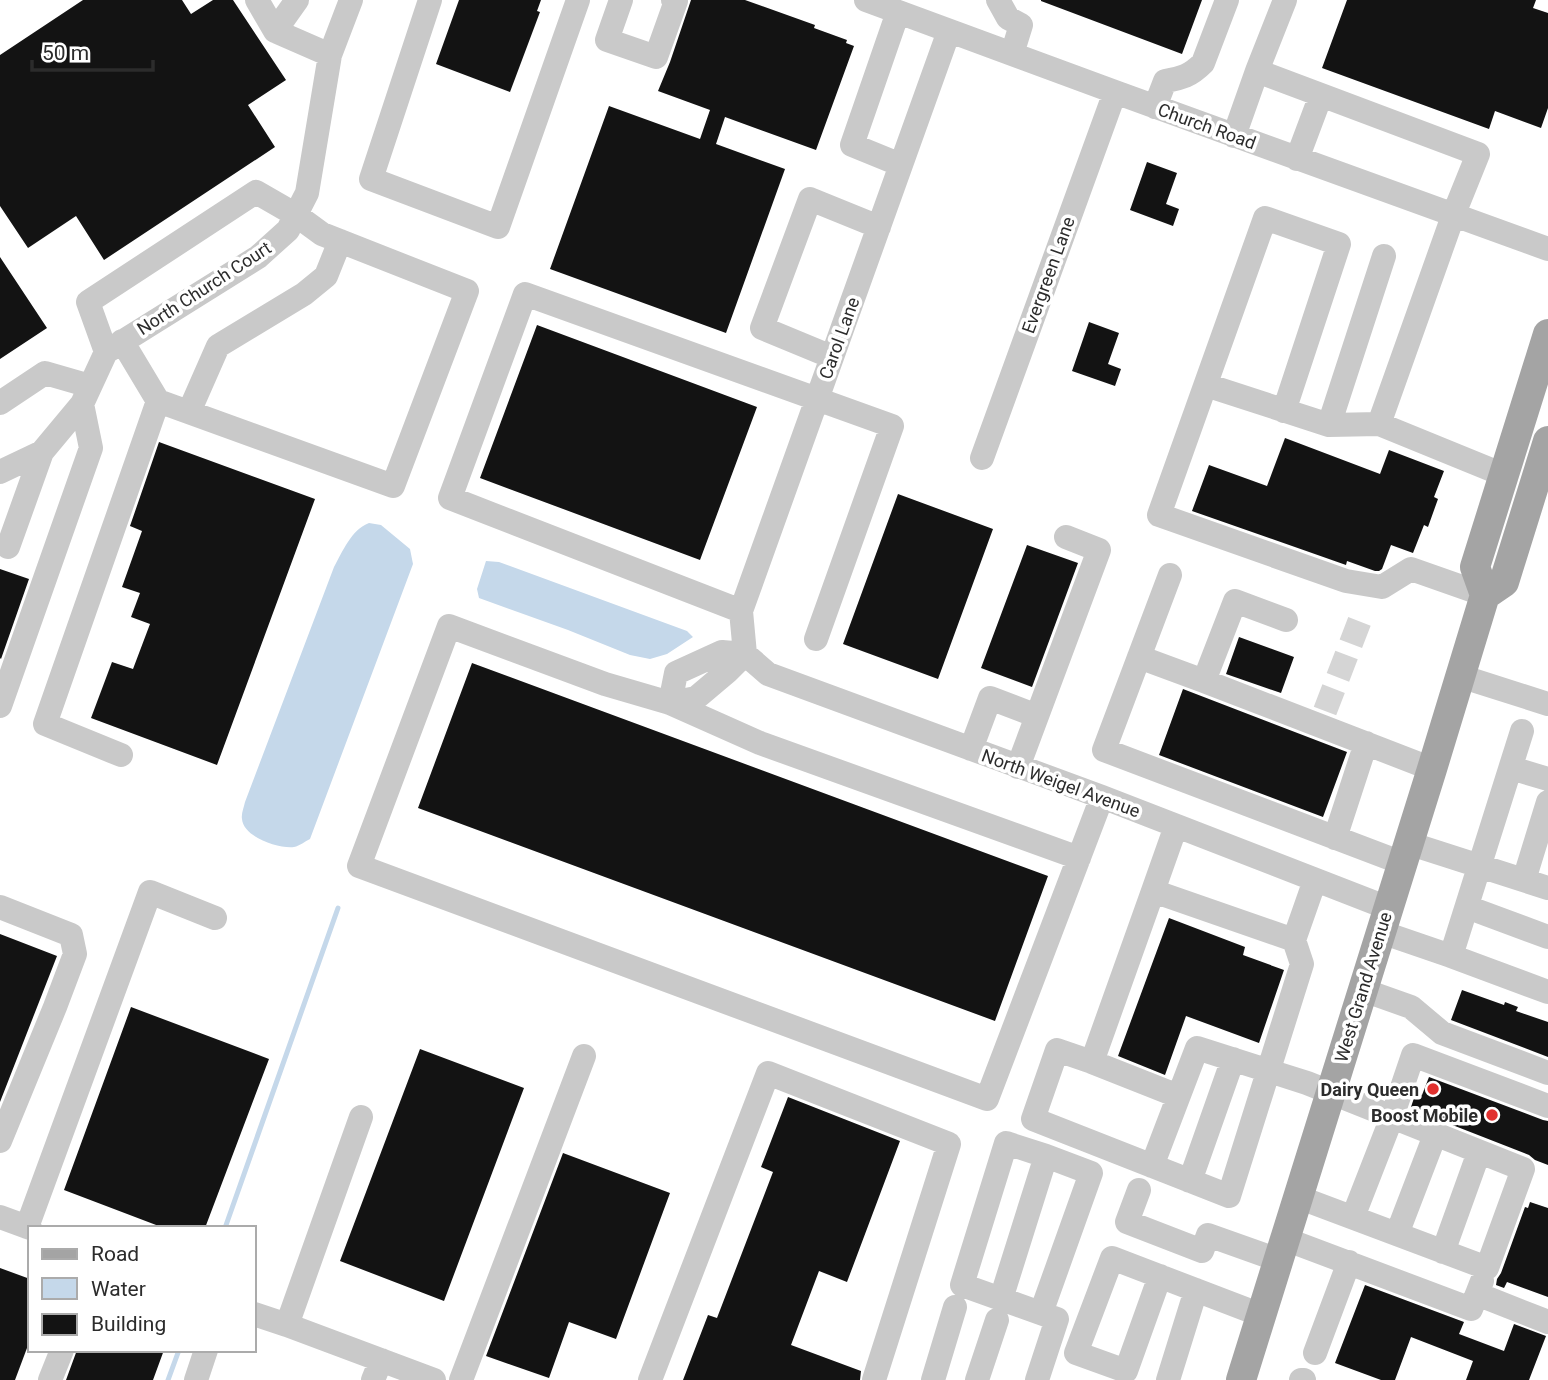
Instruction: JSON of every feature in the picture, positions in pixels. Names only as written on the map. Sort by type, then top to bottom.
[{"type":"main road","points":[[1485,594],[1475,567],[1548,334]]},
{"type":"main road","name":"West Grand Avenue","points":[[1241,1380],[1485,594],[1504,582],[1540,498],[1548,441]]},
{"type":"street","points":[[257,0],[275,30],[330,55]]},
{"type":"street","points":[[275,30],[297,0]]},
{"type":"street","name":"North Church Court","points":[[114,347],[258,257],[288,230],[307,193],[330,55],[351,0]]},
{"type":"street","points":[[430,0],[371,178],[498,227],[578,0]]},
{"type":"street","points":[[621,0],[607,40],[656,57],[676,1],[673,0]]},
{"type":"street","name":"Church Road","points":[[866,0],[910,10],[949,31],[1548,249]]},
{"type":"street","points":[[998,0],[1008,18],[1021,25],[1012,54]]},
{"type":"street","points":[[1155,107],[1165,81],[1184,78],[1203,64],[1227,0]]},
{"type":"street","points":[[1234,136],[1285,0]]},
{"type":"street","points":[[901,165],[852,145],[910,10]]},
{"type":"street","name":"Carol Lane","points":[[745,650],[741,611],[949,31]]},
{"type":"street","points":[[1257,71],[1478,154],[1453,216],[1379,424]]},
{"type":"street","name":"Evergreen Lane","points":[[982,458],[1115,93]]},
{"type":"street","points":[[1297,159],[1321,95]]},
{"type":"street","points":[[256,192],[296,215],[322,234],[467,291],[393,486],[158,401],[114,347],[88,302],[256,192]]},
{"type":"street","points":[[832,357],[762,328],[810,199],[879,228]]},
{"type":"street","points":[[1284,411],[1339,244],[1265,218],[1159,515],[1346,581],[1382,587],[1411,569],[1485,594]]},
{"type":"street","points":[[189,412],[218,346],[304,294],[326,276],[340,241]]},
{"type":"street","points":[[1329,425],[1384,256]]},
{"type":"street","points":[[741,611],[450,498],[525,294],[892,426],[816,639]]},
{"type":"street","points":[[8,547],[43,453],[86,395],[114,347]]},
{"type":"street","points":[[0,403],[45,373],[86,395]]},
{"type":"street","points":[[1206,385],[1329,425],[1379,424],[1504,475]]},
{"type":"street","points":[[0,706],[91,448],[86,395]]},
{"type":"street","points":[[121,755],[45,724],[158,401]]},
{"type":"street","points":[[0,472],[43,453]]},
{"type":"street","points":[[1018,767],[1099,550],[1066,537]]},
{"type":"street","points":[[1170,575],[1104,750],[1335,838],[1480,866],[1548,888]]},
{"type":"street","points":[[1204,681],[1235,601],[1286,620]]},
{"type":"street","points":[[1079,858],[760,743],[670,703],[605,684],[449,626],[359,866],[987,1099],[1079,858],[1102,797]]},
{"type":"street","points":[[670,703],[696,698],[728,671],[745,650]]},
{"type":"street","name":"North Weigel Avenue","points":[[745,650],[768,674],[1102,797],[1315,880],[1451,956],[1548,992]]},
{"type":"street","points":[[1139,657],[1204,681],[1322,718],[1366,743],[1432,769]]},
{"type":"street","points":[[1460,676],[1548,704]]},
{"type":"street","points":[[971,749],[990,698],[1037,716]]},
{"type":"street","points":[[1451,956],[1522,731]]},
{"type":"street","points":[[1335,838],[1366,743]]},
{"type":"street","points":[[1511,768],[1548,779]]},
{"type":"street","points":[[1524,880],[1548,802]]},
{"type":"street","points":[[1092,1062],[1176,826]]},
{"type":"street","points":[[1178,1096],[1057,1050],[1033,1119],[1229,1196],[1302,964],[1294,940],[1315,880]]},
{"type":"street","points":[[1153,891],[1294,940]]},
{"type":"street","points":[[29,1226],[150,892],[215,918]]},
{"type":"street","points":[[0,907],[71,935],[75,954],[0,1141]]},
{"type":"street","points":[[1467,907],[1548,937]]},
{"type":"street","points":[[1363,990],[1411,1007],[1442,1033],[1548,1073]]},
{"type":"street","points":[[1139,1190],[1127,1222],[1202,1251],[1208,1235],[1349,1262],[1471,1310],[1523,1169],[1331,1093],[1197,1048],[1152,1166]]},
{"type":"street","points":[[1353,1217],[1413,1055],[1548,1106]]},
{"type":"street","points":[[461,1380],[584,1056]]},
{"type":"street","points":[[1190,1181],[1233,1059]]},
{"type":"street","points":[[650,1380],[768,1073],[949,1144],[874,1380]]},
{"type":"street","points":[[287,1325],[360,1117]]},
{"type":"street","points":[[1397,1234],[1436,1135]]},
{"type":"street","points":[[1037,1380],[1057,1319],[1041,1313],[999,1309],[962,1285],[1006,1143],[1091,1173],[1041,1313]]},
{"type":"street","points":[[1443,1252],[1479,1152]]},
{"type":"street","points":[[976,1380],[1046,1156]]},
{"type":"street","points":[[1298,1197],[1487,1268]]},
{"type":"street","points":[[0,1217],[28,1228]]},
{"type":"street","points":[[1315,1353],[1349,1262]]},
{"type":"street","points":[[1160,1276],[1261,1315]]},
{"type":"street","points":[[1168,1380],[1196,1290]]},
{"type":"street","points":[[1477,1294],[1548,1322]]},
{"type":"street","points":[[933,1380],[955,1307]]},
{"type":"street","points":[[256,1315],[287,1325],[377,1370],[434,1380]]},
{"type":"street","points":[[50,1380],[61,1352]]},
{"type":"street","points":[[196,1380],[205,1352]]},
{"type":"water","points":[[369,523],[381,525],[410,549],[413,564],[310,839],[294,847],[271,844],[255,836],[244,825],[242,817],[245,802],[334,567],[352,536]]},
{"type":"water","points":[[486,561],[499,562],[687,631],[693,637],[667,654],[650,659],[630,655],[479,598],[477,589]]},
{"type":"building","points":[[83,0],[182,0],[191,14],[213,0],[233,0],[286,80],[248,105],[275,147],[104,260],[76,216],[28,248],[0,206],[0,55]]},
{"type":"building","points":[[459,0],[541,0],[537,11],[540,12],[510,92],[436,64]]},
{"type":"building","points":[[691,0],[745,0],[815,25],[814,28],[847,40],[846,43],[854,46],[816,150],[725,117],[716,144],[785,169],[726,333],[550,269],[609,106],[700,139],[710,110],[658,91]]},
{"type":"building","points":[[1041,0],[1202,0],[1182,54]]},
{"type":"building","points":[[1347,0],[1536,0],[1533,8],[1548,13],[1548,108],[1541,128],[1495,111],[1489,129],[1322,68]]},
{"type":"building","points":[[1147,162],[1177,173],[1166,204],[1179,209],[1173,226],[1130,210]]},
{"type":"building","points":[[0,257],[47,328],[0,359]]},
{"type":"building","points":[[1089,322],[1119,333],[1108,364],[1121,369],[1115,386],[1072,371]]},
{"type":"building","points":[[537,325],[757,407],[700,560],[480,478]]},
{"type":"building","points":[[1285,438],[1380,474],[1389,450],[1444,471],[1434,497],[1438,499],[1428,527],[1424,525],[1413,553],[1391,545],[1382,569],[1375,571],[1347,561],[1346,565],[1192,511],[1209,465],[1267,486]]},
{"type":"building","points":[[159,442],[315,499],[217,765],[91,718],[112,662],[133,669],[150,624],[131,617],[140,593],[122,587],[142,531],[130,526]]},
{"type":"building","points":[[898,494],[993,529],[938,679],[843,644]]},
{"type":"building","points":[[1027,545],[1078,563],[1032,687],[981,668]]},
{"type":"building","points":[[0,569],[29,579],[1,659],[0,658]]},
{"type":"building","points":[[1239,637],[1294,657],[1281,693],[1226,674]]},
{"type":"building","points":[[472,663],[1048,876],[995,1021],[418,808]]},
{"type":"building","points":[[1183,689],[1347,752],[1323,817],[1159,755]]},
{"type":"building","points":[[1169,918],[1245,947],[1243,955],[1284,970],[1259,1043],[1186,1016],[1165,1075],[1118,1056]]},
{"type":"building","points":[[0,934],[57,956],[0,1102]]},
{"type":"building","points":[[1462,990],[1504,1005],[1505,1002],[1518,1007],[1516,1011],[1548,1022],[1548,1057],[1451,1020]]},
{"type":"building","points":[[131,1007],[269,1059],[206,1226],[159,1226],[64,1190]]},
{"type":"building","points":[[420,1049],[524,1088],[444,1301],[340,1261]]},
{"type":"building","points":[[1429,1077],[1548,1121],[1548,1165],[1411,1107],[1416,1092],[1422,1095]]},
{"type":"building","points":[[788,1097],[900,1141],[847,1282],[819,1271],[791,1345],[861,1371],[860,1380],[683,1380],[708,1315],[717,1318],[773,1172],[761,1167]]},
{"type":"building","points":[[563,1153],[670,1193],[616,1339],[569,1322],[549,1378],[486,1356]]},
{"type":"building","points":[[1530,1202],[1548,1208],[1548,1297],[1507,1282],[1504,1288],[1496,1285],[1525,1207],[1528,1208]]},
{"type":"building","points":[[0,1268],[28,1278],[28,1345],[15,1380],[0,1380]]},
{"type":"building","points":[[1365,1285],[1464,1322],[1459,1334],[1504,1351],[1514,1324],[1546,1336],[1529,1380],[1466,1380],[1473,1361],[1411,1337],[1395,1380],[1381,1380],[1335,1363]]},
{"type":"building","points":[[76,1352],[163,1352],[153,1380],[66,1380]]},
{"type":"waterway","points":[[226,1226],[338,908]]},
{"type":"waterway","points":[[168,1380],[178,1352]]},
{"type":"tunnel","points":[[1325,711],[1360,620]]},
{"type":"place","name":"Dairy Queen","points":[[1433,1089]]},
{"type":"place","name":"Boost Mobile","points":[[1492,1115]]}]
